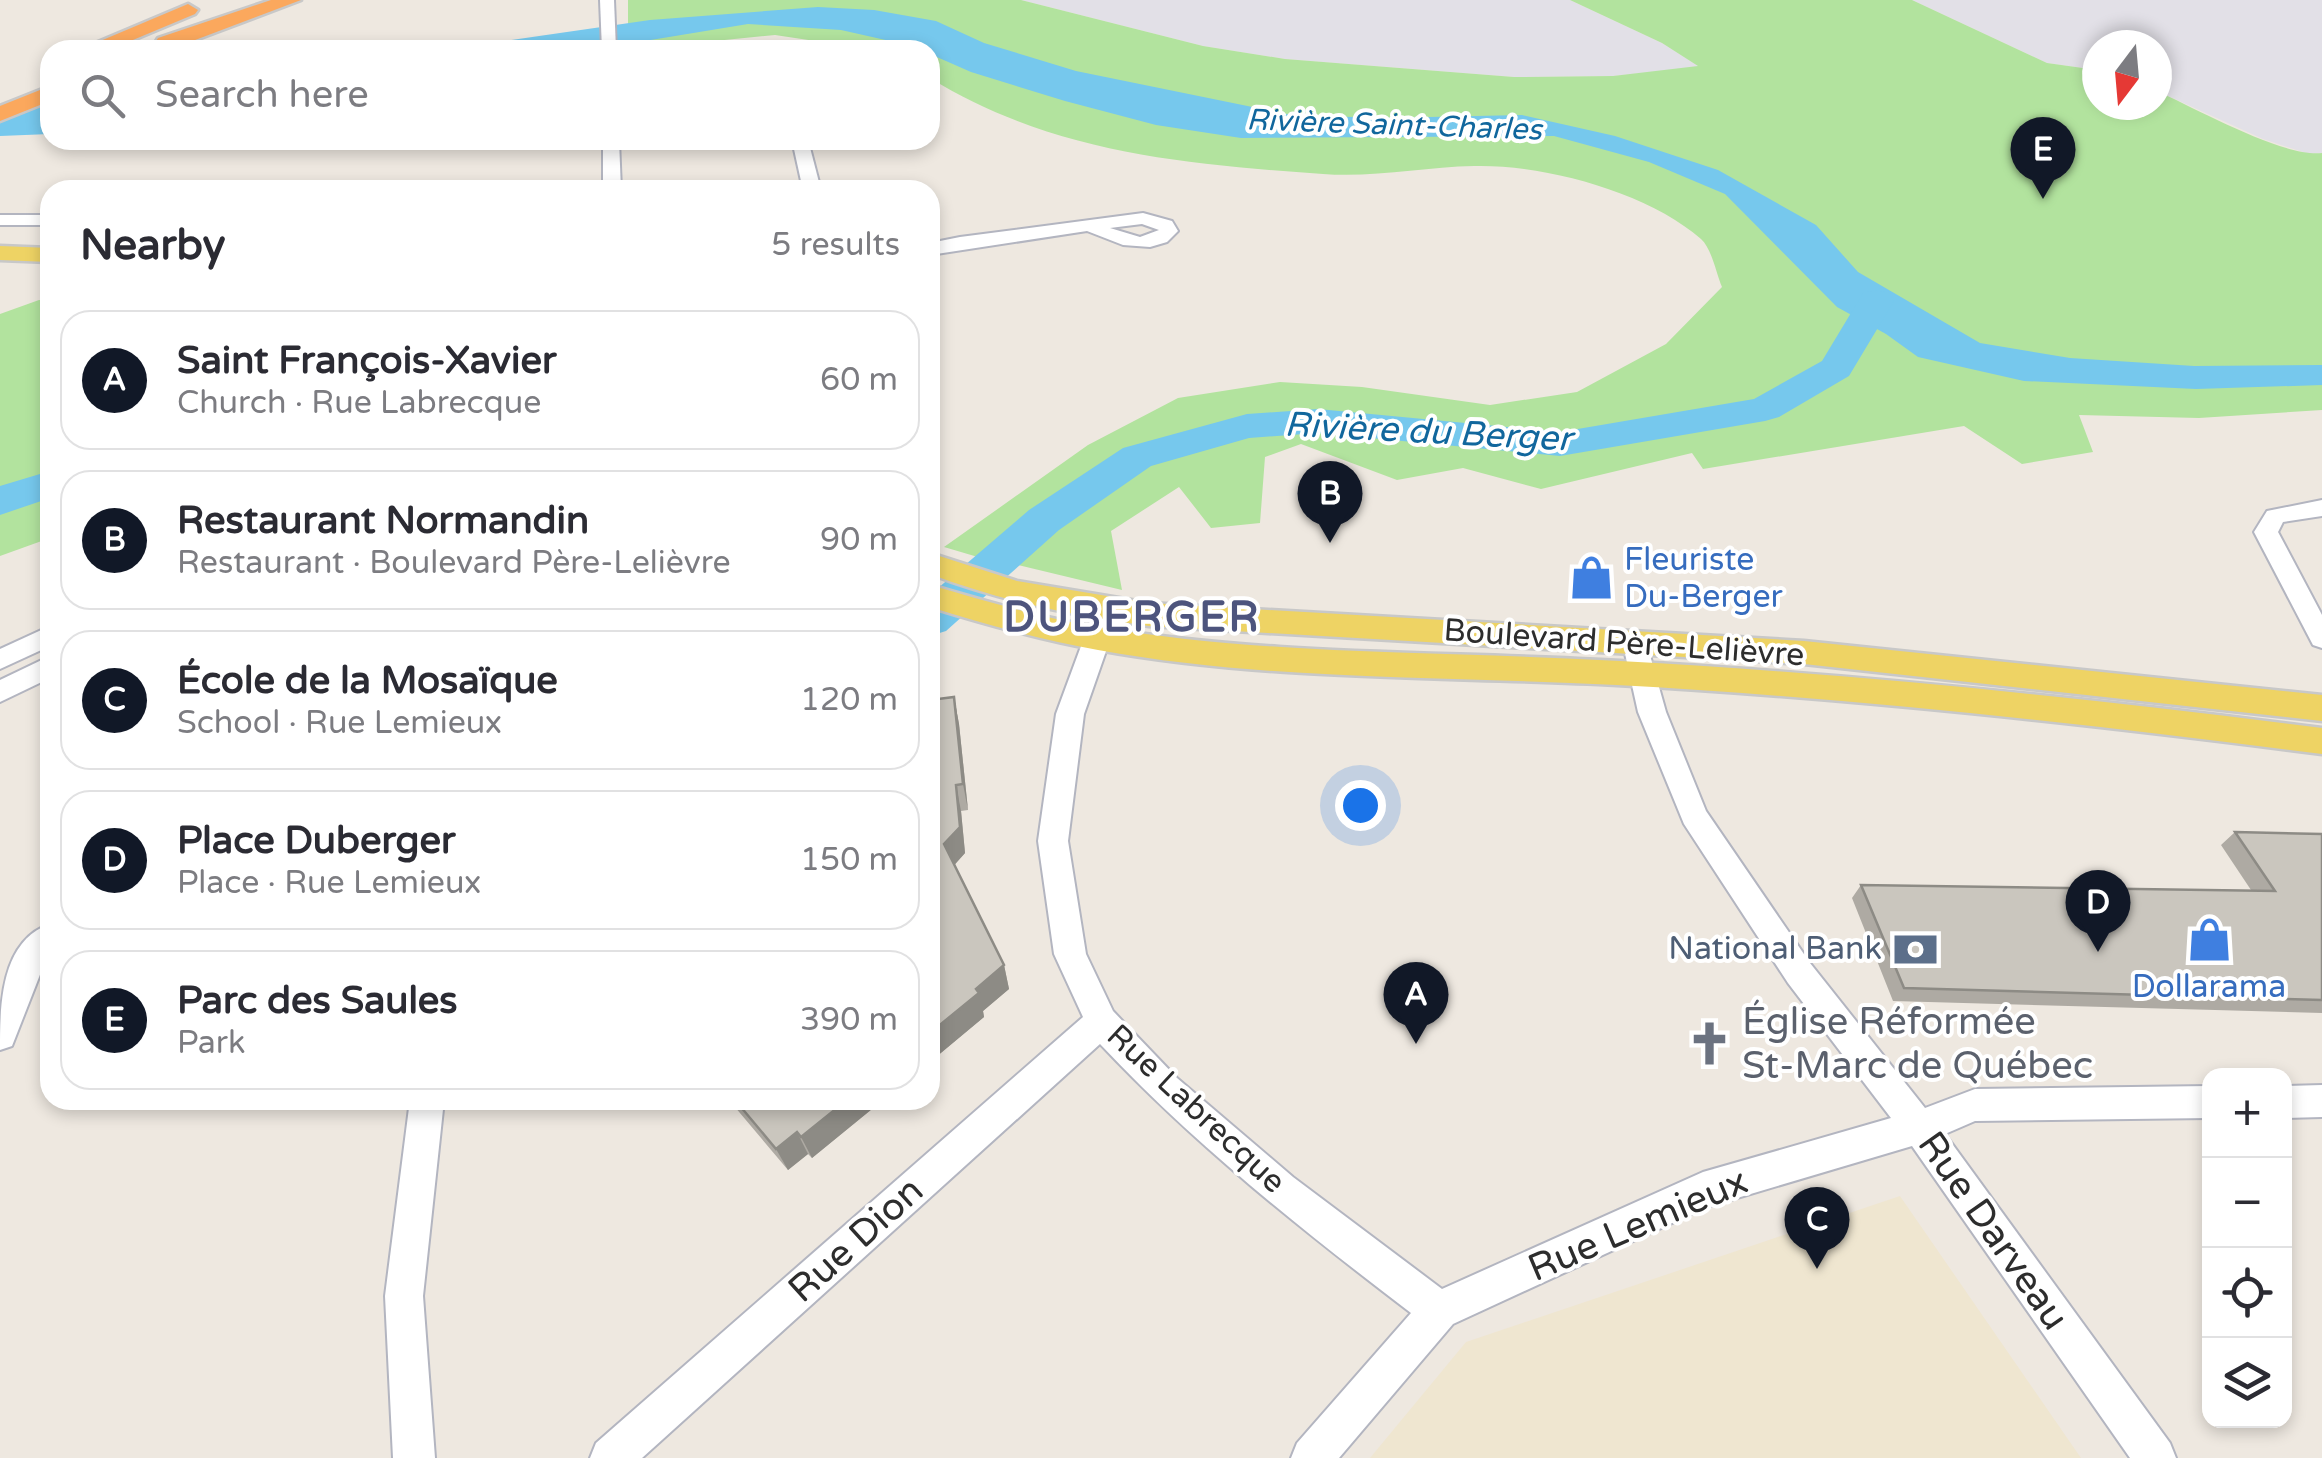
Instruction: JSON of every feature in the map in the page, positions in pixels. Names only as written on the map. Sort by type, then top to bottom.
[{"type":"highway","points":[[147,26],[192,0]]},
{"type":"highway","points":[[114,40],[212,0]]},
{"type":"highway","points":[[171,40],[263,0]]},
{"type":"highway","points":[[174,40],[291,0]]},
{"type":"highway","points":[[0,114],[40,97]]},
{"type":"main road","points":[[0,253],[40,255]]},
{"type":"main road","points":[[0,274],[40,276]]},
{"type":"main road","name":"Boulevard Père-Lelièvre","points":[[940,578],[1014,608],[1210,655],[1646,675],[2065,708],[2322,740]]},
{"type":"main road","name":"Boulevard Père-Lelièvre","points":[[1101,626],[1240,622],[1635,640],[2064,676],[2322,708]]},
{"type":"street","points":[[606,0],[609,40]]},
{"type":"street","points":[[611,150],[612,180]]},
{"type":"street","points":[[802,150],[810,180]]},
{"type":"street","points":[[0,236],[23,219]]},
{"type":"street","points":[[0,220],[40,220]]},
{"type":"street","points":[[940,247],[1088,226]]},
{"type":"street","points":[[2322,508],[2275,516],[2266,532],[2322,639]]},
{"type":"street","name":"Rue Labrecque","points":[[1101,626],[1070,714],[1053,840],[1070,954],[1101,1022],[1165,1089],[1280,1190],[1439,1310]]},
{"type":"street","points":[[0,660],[40,640]]},
{"type":"street","name":"Rue Darveau","points":[[1635,640],[1652,712],[1694,816],[1799,973],[1920,1127],[2155,1458]]},
{"type":"street","points":[[0,692],[40,671]]},
{"type":"street","points":[[0,1035],[28,964],[40,949]]},
{"type":"street","name":"Rue Dion","points":[[611,1458],[1101,1022]]},
{"type":"street","points":[[2292,1102],[2322,1101]]},
{"type":"street","name":"Rue Lemieux","points":[[1312,1458],[1439,1310],[1703,1190],[1920,1127],[1974,1105],[2202,1102]]},
{"type":"street","points":[[414,1458],[404,1296],[426,1110]]},
{"type":"shaded area","points":[[1021,0],[1570,0],[1662,43],[1700,67],[1613,76],[1514,77],[1285,59],[1203,46]]},
{"type":"shaded area","points":[[1912,0],[2322,0],[2322,153],[2309,154],[2263,139],[2172,98],[2172,30],[2082,30],[2082,68],[2047,63]]},
{"type":"shaded area","points":[[1900,1196],[2081,1458],[1370,1458],[1466,1342]]},
{"type":"green space","points":[[628,0],[1021,0],[1203,46],[1285,59],[1514,77],[1613,76],[1698,66],[1662,43],[1570,0],[1912,0],[2047,63],[2082,68],[2082,120],[2172,120],[2172,98],[2263,140],[2322,153],[2322,410],[2199,418],[2079,415],[2093,452],[2022,464],[1964,426],[1703,469],[1692,453],[1541,489],[1463,468],[1397,480],[1301,444],[1265,457],[1260,523],[1211,528],[1179,487],[1111,531],[1122,590],[1018,565],[1015,568],[944,547],[1088,445],[1178,398],[1280,382],[1362,387],[1490,405],[1577,392],[1666,344],[1722,287],[1701,239],[1653,207],[1594,184],[1501,167],[1342,175],[1220,165],[1120,150],[1071,139],[976,103],[940,83],[940,56],[973,71],[1157,123],[1243,136],[1555,133],[1653,159],[1729,193],[1870,321],[1869,325],[1878,329],[1811,227],[1717,171],[1613,138],[1523,116],[1378,121],[1289,117],[1190,100],[1072,72],[976,43],[933,22],[873,12],[815,10],[628,25]]},
{"type":"green space","points":[[748,23],[843,28],[889,40],[808,40],[775,35],[725,40],[632,40]]},
{"type":"green space","points":[[40,300],[40,542],[0,556],[0,314]]},
{"type":"water","name":"Rivière Saint-Charles","points":[[818,7],[874,10],[936,21],[984,43],[1076,71],[1291,115],[1522,115],[1615,136],[1718,170],[1816,225],[1858,272],[1980,343],[2070,358],[2194,366],[2322,365],[2322,385],[2196,389],[2024,381],[1918,357],[1837,307],[1725,194],[1649,162],[1554,136],[1241,138],[1156,125],[971,72],[940,58],[940,40],[886,40],[841,30],[748,24],[651,40],[511,40],[650,20]]},
{"type":"water","points":[[40,106],[40,134],[0,136],[0,109]]},
{"type":"building","points":[[954,697],[963,784],[956,785],[960,827],[944,844],[1004,965],[976,989],[979,993],[940,1025],[940,699]]},
{"type":"building","points":[[2235,832],[2322,834],[2322,1000],[1904,988],[1861,885],[2275,891]]},
{"type":"building","points":[[743,1110],[835,1110],[801,1137],[797,1132],[776,1149]]},
{"type":"waterway","name":"Rivière du Berger","points":[[940,611],[1044,520],[1137,457],[1247,426],[1318,421],[1560,444],[1765,409],[1836,368],[1876,301]]},
{"type":"waterway","name":"Rivière du Berger","points":[[0,501],[40,487]]},
{"type":"place","name":"Parc des Saules","points":[[2043,199]]},
{"type":"place","name":"Restaurant Normandin","points":[[1330,543]]},
{"type":"place","name":"Fleuriste Du-Berger","points":[[1591,578]]},
{"type":"place","name":"Dollarama","points":[[2209,939]]},
{"type":"place","name":"National Bank","points":[[1915,949]]},
{"type":"place","name":"Place Duberger","points":[[2098,952]]},
{"type":"place","name":"Saint François-Xavier","points":[[1416,1044]]},
{"type":"place","name":"Église Réformée St-Marc de Québec","points":[[1709,1044]]},
{"type":"place","name":"École de la Mosaïque","points":[[1817,1269]]},
{"type":"district","name":"DUBERGER","points":[[1132,617]]}]
